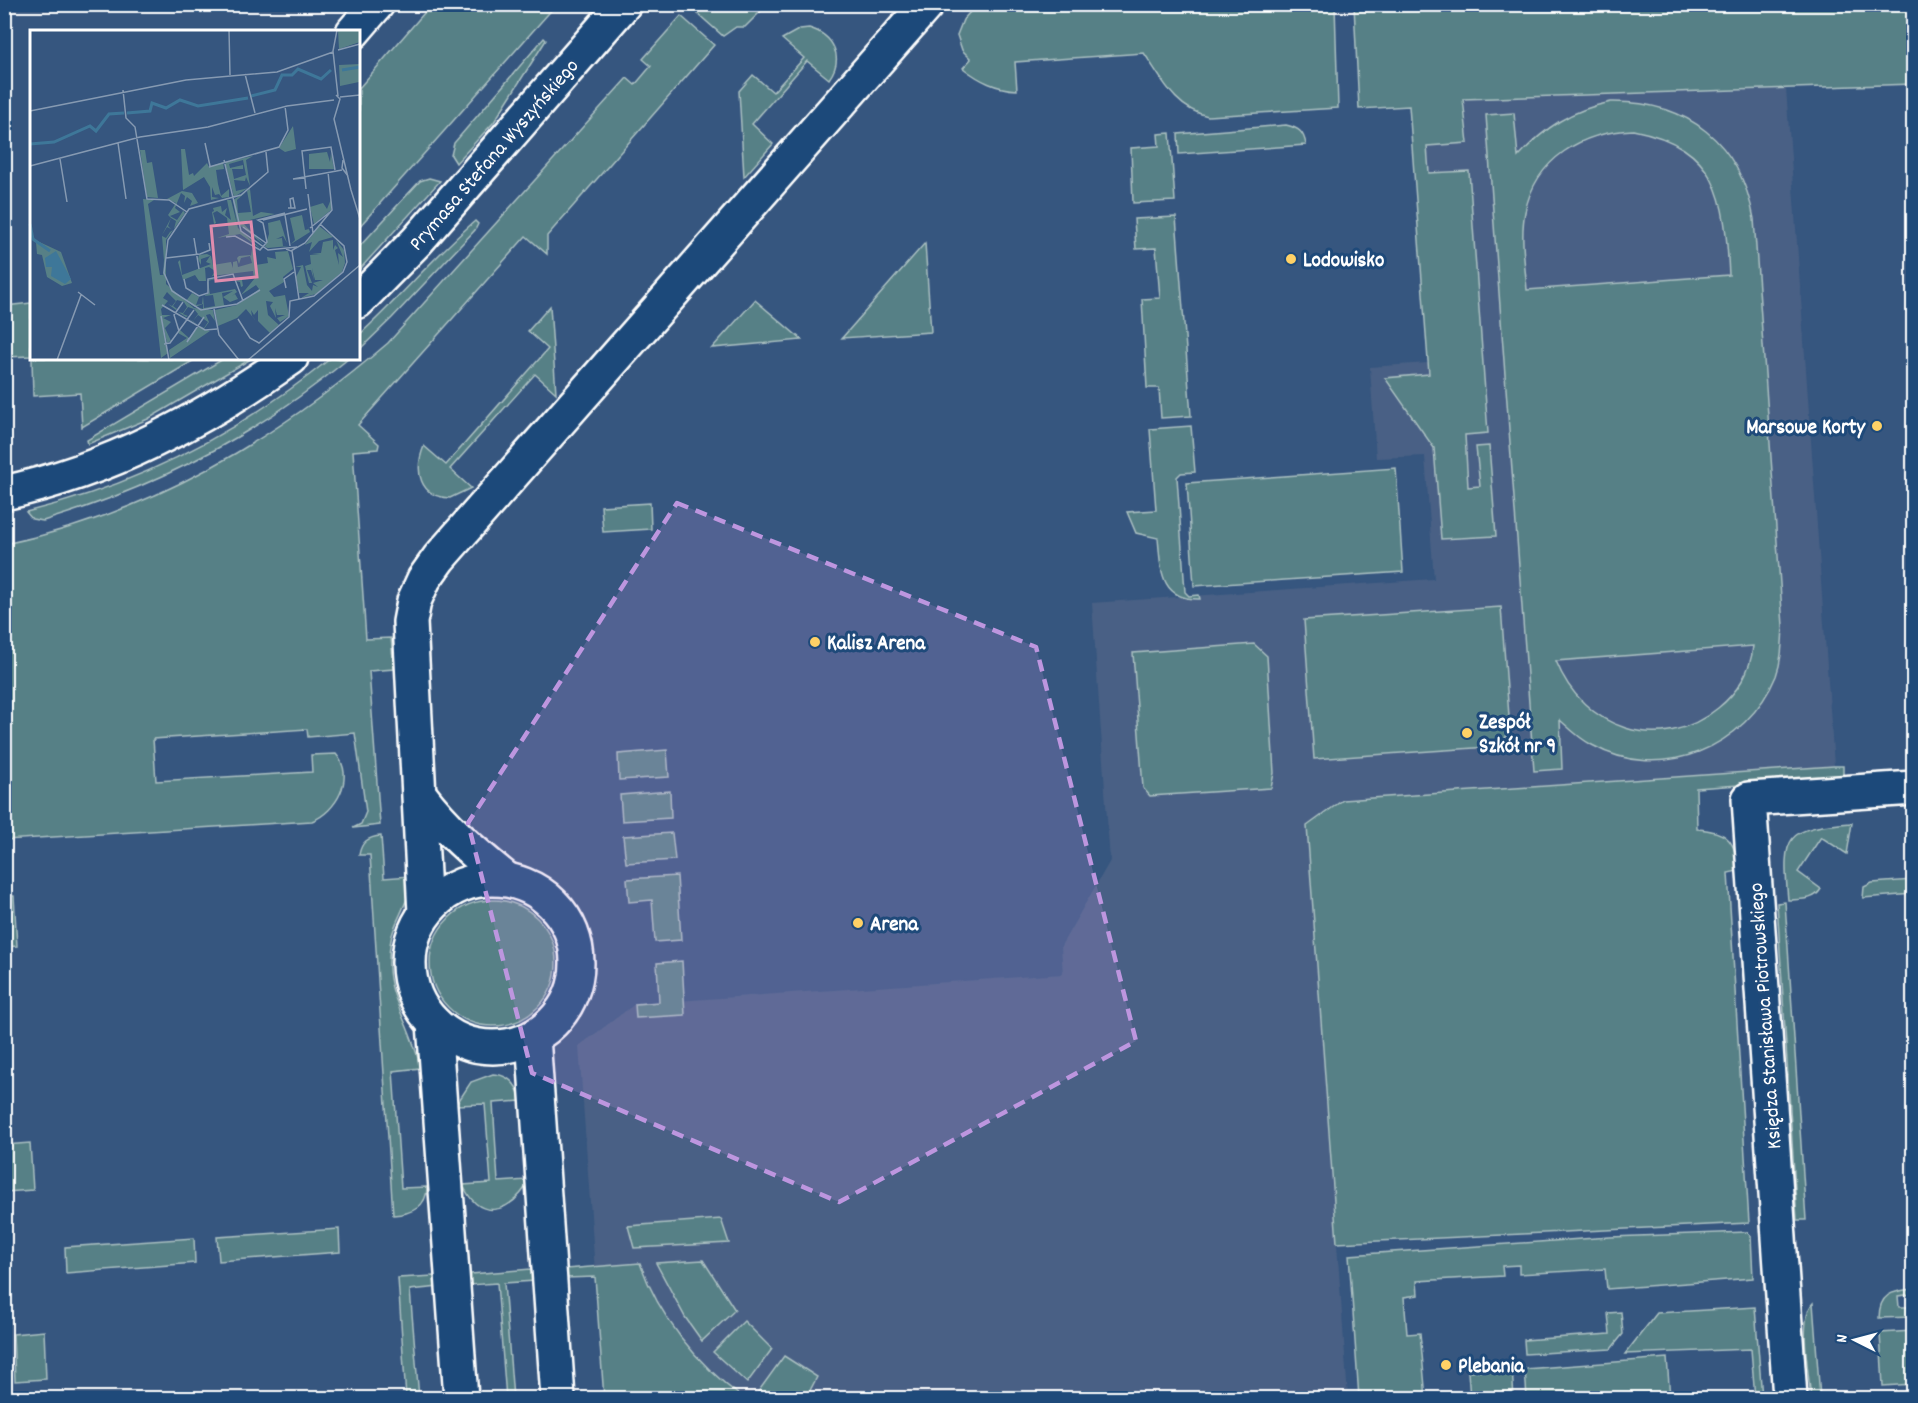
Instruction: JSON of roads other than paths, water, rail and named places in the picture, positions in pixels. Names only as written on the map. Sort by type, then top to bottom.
[{"type":"street","points":[[355,30],[377,4]]},
{"type":"street","name":"Prymasa Stefana Wyszyńskiego","points":[[360,299],[417,241],[624,4]]},
{"type":"street","points":[[424,913],[420,795],[410,647],[414,601],[424,579],[439,558],[927,4]]},
{"type":"street","points":[[4,493],[88,469],[147,444],[231,399],[288,360]]},
{"type":"street","name":"Księdza Stanisława Piotrowskiego","points":[[1790,1398],[1749,799],[1914,788]]},
{"type":"street","points":[[420,795],[438,819],[460,841],[506,879]]},
{"type":"street","points":[[483,879],[506,879],[528,886],[548,898],[563,916],[573,937],[577,960],[574,983],[566,1005],[552,1023],[533,1037],[513,1045],[491,1047],[470,1044],[450,1036],[434,1023],[419,1004],[410,982],[408,958],[413,934],[424,913],[440,897],[460,885],[483,879]]},
{"type":"street","points":[[434,1023],[461,1398]]},
{"type":"street","points":[[533,1037],[558,1398]]},
{"type":"place","name":"Lodowisko","points":[[1291,259]]},
{"type":"place","name":"Marsowe Korty","points":[[1877,426]]},
{"type":"place","name":"Kalisz Arena","points":[[815,642]]},
{"type":"place","name":"Zespół Szkół nr 9","points":[[1467,733]]},
{"type":"place","name":"Arena","points":[[858,923]]},
{"type":"place","name":"Plebania","points":[[1446,1365]]}]
